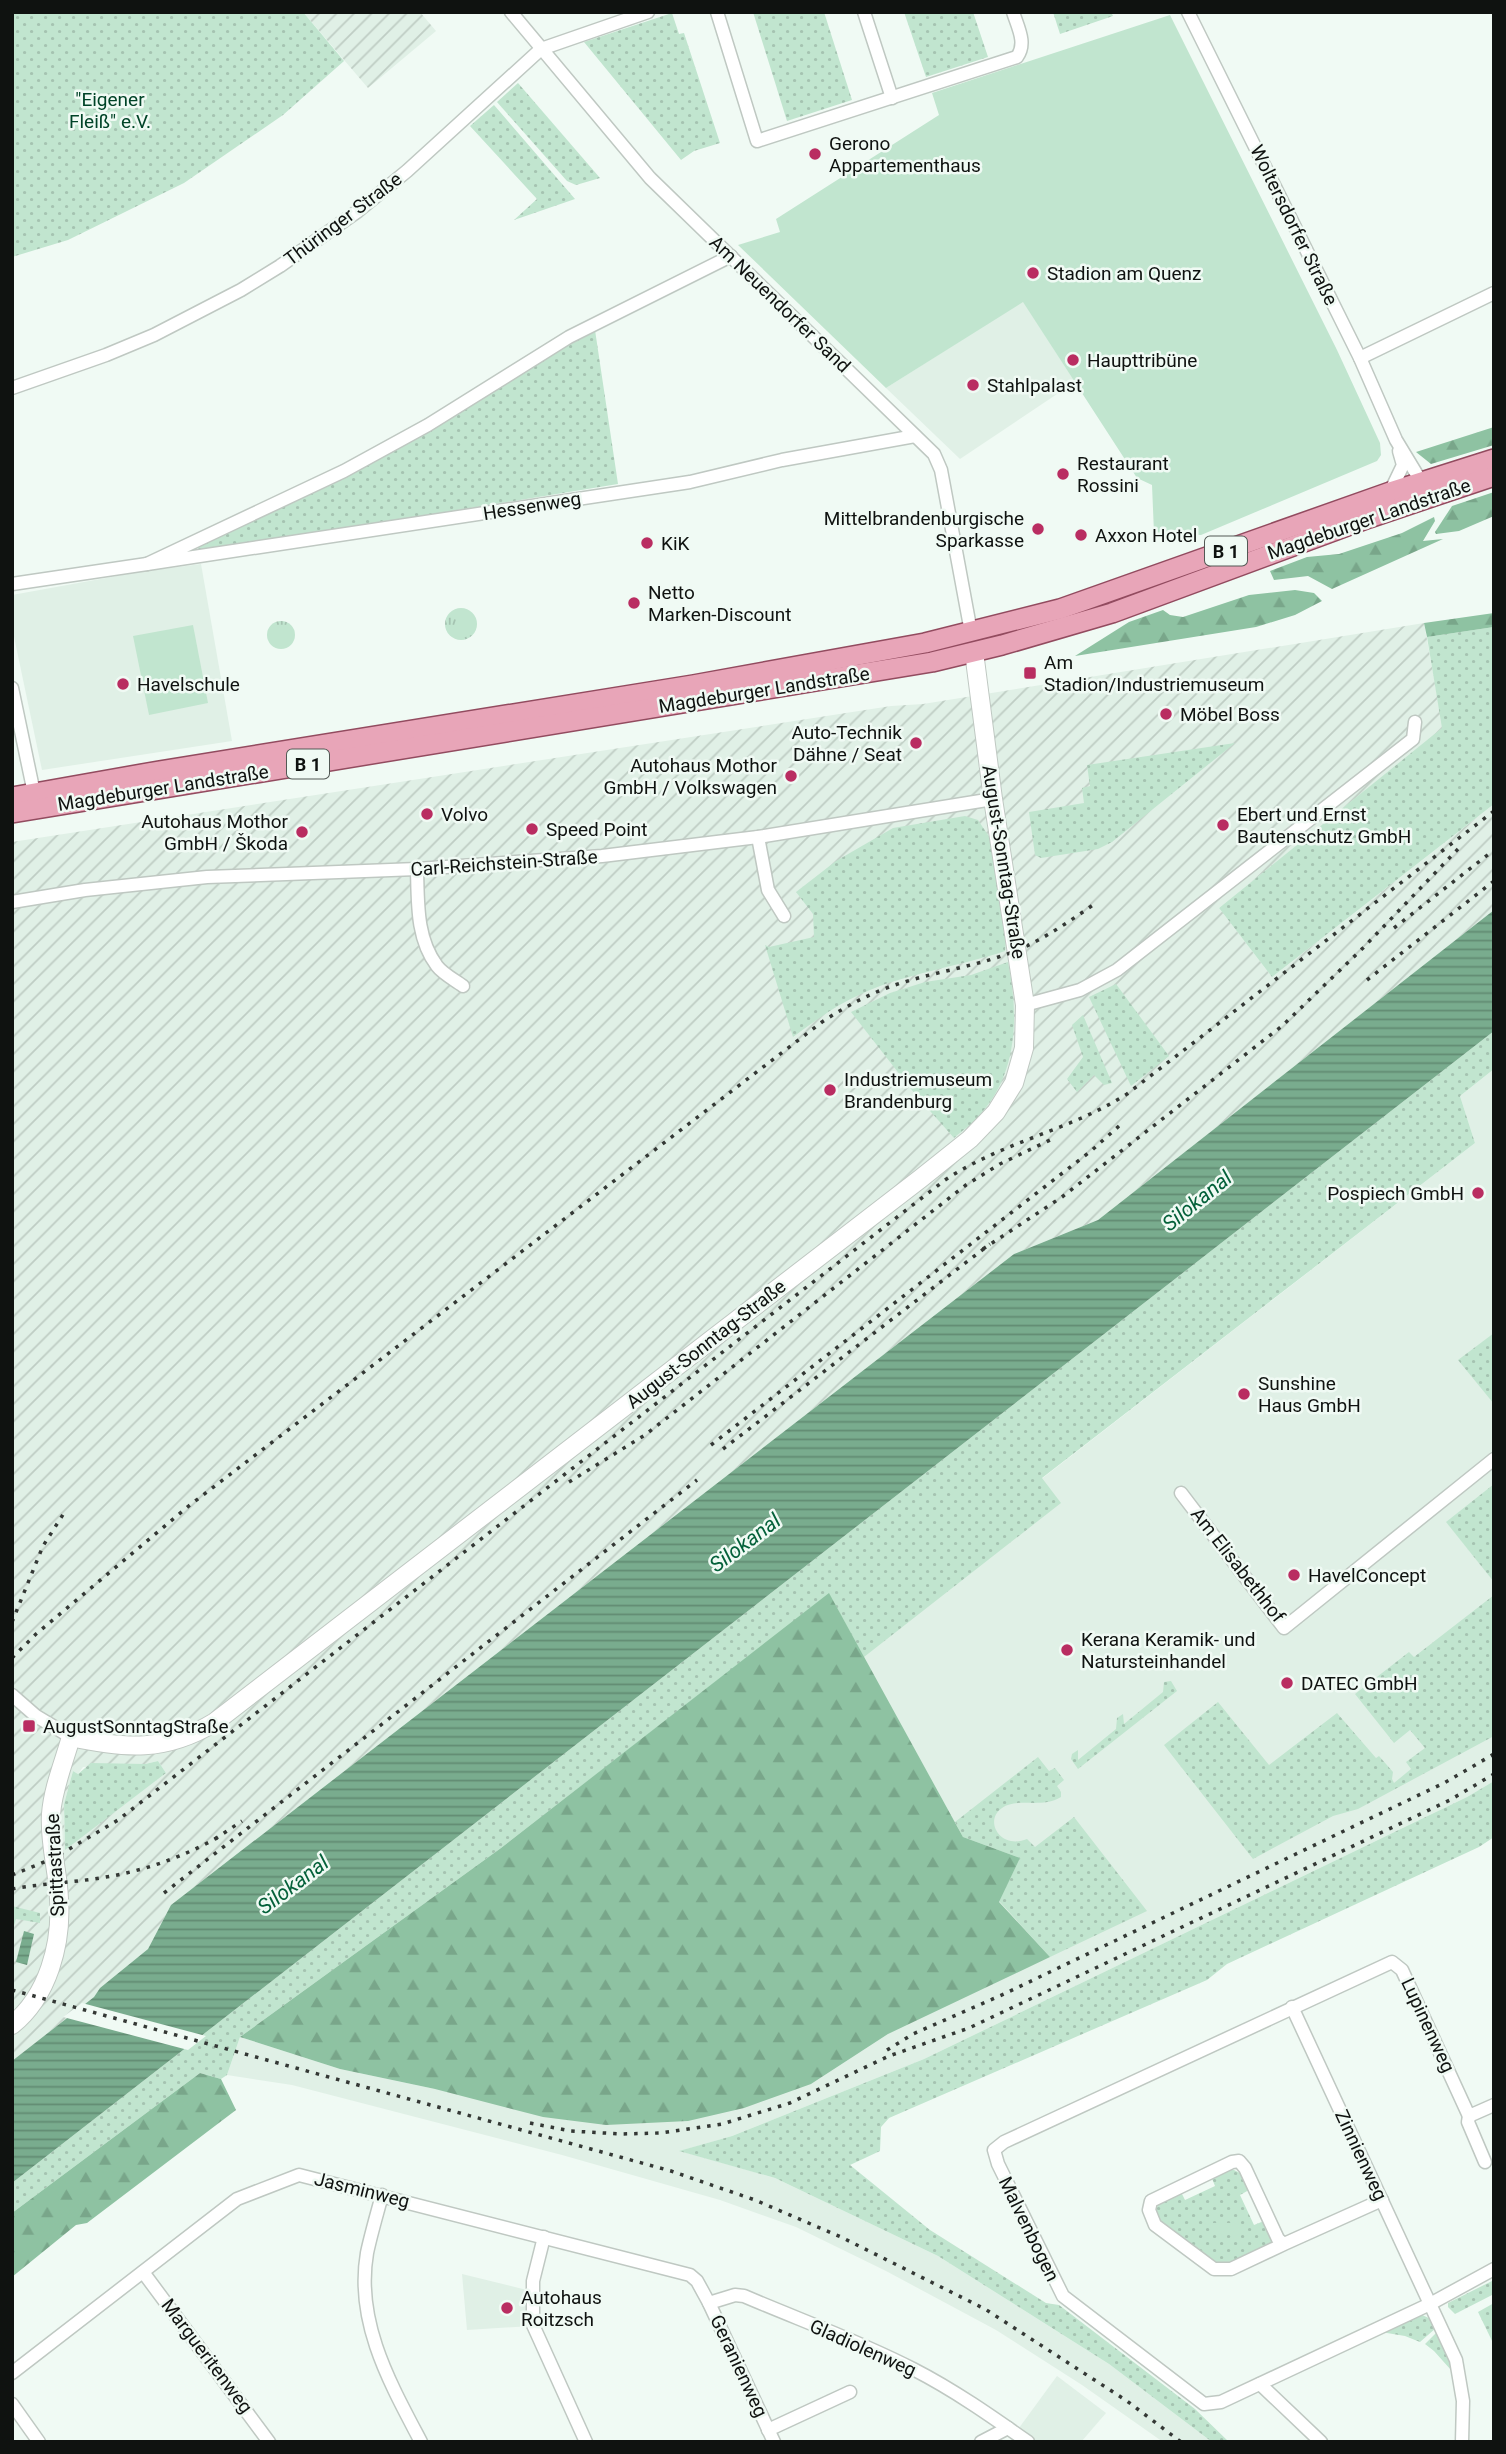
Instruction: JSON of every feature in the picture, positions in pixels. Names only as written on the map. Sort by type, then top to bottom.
[{"type":"main road","name":"Magdeburger Landstraße","points":[[12,813],[824,681],[974,652],[1112,613],[1369,518],[1494,458]]},
{"type":"main road","name":"Magdeburger Landstraße","points":[[12,797],[879,653],[1059,609],[1390,492],[1426,490],[1494,475]]},
{"type":"main road","points":[[971,632],[974,652]]},
{"type":"street","name":"Am Neuendorfer Sand","points":[[511,12],[650,178],[934,454],[941,470],[971,632]]},
{"type":"street","name":"Thüringer Straße","points":[[12,388],[94,360],[154,335],[187,320],[279,267],[358,211],[407,171],[541,49],[648,12]]},
{"type":"street","points":[[717,12],[757,141],[1017,57],[1022,50],[1022,41],[1013,12]]},
{"type":"street","points":[[864,12],[892,98]]},
{"type":"street","name":"Woltersdorfer Straße","points":[[1188,12],[1360,358],[1396,440],[1426,490]]},
{"type":"street","name":"Hessenweg","points":[[147,564],[344,471],[428,425],[569,337],[731,256]]},
{"type":"street","points":[[1360,358],[1494,293]]},
{"type":"street","name":"Hessenweg","points":[[12,584],[690,482],[782,460],[915,436]]},
{"type":"street","name":"Woltersdorfer Straße","points":[[1390,492],[1403,465],[1396,440]]},
{"type":"street","name":"August-Sonntag-Straße","points":[[12,1695],[36,1716],[71,1737],[122,1747],[157,1745],[194,1735],[215,1722],[970,1139],[996,1112],[1013,1083],[1024,1048],[1025,1004],[993,799],[974,652]]},
{"type":"street","points":[[12,688],[34,793]]},
{"type":"street","points":[[1025,1004],[1080,990],[1117,970],[1413,739],[1415,722]]},
{"type":"street","name":"Carl-Reichstein-Straße","points":[[12,902],[85,890],[207,877],[417,869],[602,856],[758,837],[993,799]]},
{"type":"street","points":[[758,837],[768,890],[784,916]]},
{"type":"street","points":[[417,869],[418,917],[426,945],[438,967],[463,986]]},
{"type":"street","name":"Am Elisabethhof","points":[[1181,1493],[1284,1628],[1494,1459]]},
{"type":"street","name":"Spittastraße","points":[[12,2025],[24,2015],[42,1987],[58,1933],[59,1900],[51,1816],[52,1799],[71,1737]]},
{"type":"street","name":"Lupinenweg","points":[[1292,2007],[1392,1962],[1402,1970],[1469,2116],[1468,2122],[1485,2162]]},
{"type":"street","name":"Zinnienweg","points":[[1292,2007],[1456,2360],[1463,2401],[1462,2442]]},
{"type":"street","name":"Malvenbogen","points":[[1292,2007],[1004,2142],[994,2150],[998,2164],[1057,2287],[1068,2301],[1204,2404],[1221,2402],[1260,2384],[1430,2304],[1494,2269]]},
{"type":"street","points":[[1469,2116],[1494,2105]]},
{"type":"street","points":[[1284,2244],[1278,2239],[1245,2168],[1239,2161],[1151,2201],[1149,2210],[1155,2225],[1214,2269],[1231,2269],[1382,2200]]},
{"type":"street","name":"Jasminweg","points":[[12,2372],[237,2199],[299,2175],[690,2275],[697,2281],[709,2303]]},
{"type":"street","points":[[382,2195],[367,2255],[366,2310],[383,2367],[421,2442]]},
{"type":"street","points":[[544,2237],[533,2281],[533,2325],[586,2442]]},
{"type":"street","name":"Margueritenweg","points":[[143,2272],[269,2442]]},
{"type":"street","name":"Gladiolenweg","points":[[709,2303],[735,2295],[744,2296],[913,2369],[964,2398],[1028,2442]]},
{"type":"street","name":"Geranienweg","points":[[709,2303],[771,2436],[850,2392]]},
{"type":"street","points":[[1260,2384],[1321,2442]]},
{"type":"street","points":[[12,2404],[39,2442]]},
{"type":"street","points":[[981,2442],[1008,2428]]},
{"type":"shaded area","points":[[303,12],[420,12],[436,31],[368,88]]},
{"type":"shaded area","name":"Stahlpalast","points":[[1023,301],[1075,382],[960,459],[886,388]]},
{"type":"shaded area","name":"Havelschule","points":[[201,564],[232,741],[42,770],[12,627],[12,595],[139,572]]},
{"type":"shaded area","points":[[1424,623],[1443,728],[1219,908],[1272,977],[1494,804],[1494,910],[1098,1220],[1014,1254],[171,1905],[148,1949],[100,1988],[94,1997],[12,2061],[12,842],[891,706],[923,704]],"holes":[[[158,1761],[166,1773],[65,1849],[64,1804],[73,1771],[78,1774],[83,1767]]]},
{"type":"shaded area","points":[[1494,1069],[1494,1781],[1467,1797],[924,2059],[732,2136],[680,2151],[775,2178],[938,2256],[1109,2364],[1212,2442],[1163,2442],[1082,2385],[996,2330],[796,2227],[720,2200],[562,2155],[292,2085],[227,2075],[240,2037],[340,2069],[435,2089],[811,2084],[888,2034],[963,1837],[848,1629],[1475,1143],[1460,1096]]},
{"type":"shaded area","points":[[462,2274],[527,2290],[531,2326],[467,2330]]},
{"type":"shaded area","points":[[1057,2376],[1106,2413],[1081,2442],[1037,2442],[1019,2428]]},
{"type":"green space","name":"\"Eigener Fleiß\" e.V.","points":[[12,12],[303,12],[344,61],[283,115],[184,183],[68,240],[12,257]]},
{"type":"green space","points":[[753,12],[824,12],[852,100],[787,121]]},
{"type":"green space","points":[[904,12],[973,12],[988,57],[926,77]]},
{"type":"green space","points":[[1053,12],[1111,12],[1113,16],[1060,34]]},
{"type":"green space","points":[[672,13],[679,34],[684,33],[720,143],[694,151],[681,160],[584,42]]},
{"type":"green space","name":"Stadion am Quenz","points":[[1170,15],[1337,350],[1380,443],[1381,455],[1377,461],[1201,535],[1154,533],[1152,485],[1137,478],[1023,302],[886,388],[738,245],[780,232],[776,219],[939,115],[932,93]]},
{"type":"green space","points":[[518,83],[600,178],[576,185],[567,181],[497,102]]},
{"type":"green space","points":[[494,105],[575,199],[514,220],[537,199],[470,126]]},
{"type":"green space","points":[[595,330],[618,484],[200,552],[196,544],[263,514],[571,339]]},
{"type":"green space","points":[[1494,427],[1494,445],[1431,464],[1416,452]]},
{"type":"green space","points":[[1494,492],[1494,516],[1459,531],[1436,534],[1452,506]]},
{"type":"green space","points":[[1434,517],[1435,521],[1423,541],[1443,539],[1332,589],[1308,576],[1274,580],[1270,571],[1307,557],[1339,554],[1402,533]]},
{"type":"green space","points":[[1295,590],[1314,593],[1322,601],[1295,615],[1256,627],[1075,656],[1129,622],[1163,610],[1170,615],[1183,617],[1249,595]]},
{"type":"green space","points":[[461,608],[472,613],[477,624],[472,635],[461,640],[450,635],[445,624],[450,613]]},
{"type":"green space","points":[[1494,613],[1494,627],[1427,637],[1424,623]]},
{"type":"green space","points":[[281,621],[291,625],[295,635],[291,645],[281,649],[271,645],[267,635],[271,625]]},
{"type":"green space","points":[[193,625],[208,703],[149,715],[133,636]]},
{"type":"green space","points":[[1494,627],[1494,804],[1272,977],[1219,908],[1442,728],[1427,637]]},
{"type":"green space","points":[[1235,743],[1112,842],[1098,849],[1041,858],[1035,855],[1029,812],[1084,803],[1082,788],[1090,786],[1087,765]]},
{"type":"green space","points":[[965,816],[978,820],[990,838],[1006,939],[1005,951],[878,987],[843,1003],[793,1037],[765,945],[769,947],[814,937],[813,914],[796,892],[836,861],[893,828]]},
{"type":"green space","points":[[1008,962],[1014,1023],[1008,1063],[1002,1082],[992,1099],[976,1119],[954,1138],[915,1094],[851,1012],[890,993],[925,982],[971,975]]},
{"type":"green space","points":[[1116,984],[1169,1056],[1131,1086],[1089,997]]},
{"type":"green space","points":[[1083,1015],[1112,1083],[1104,1085],[1094,1075],[1077,1092],[1067,1079],[1083,1057],[1072,1025]]},
{"type":"green space","points":[[1494,1031],[1494,1069],[1460,1096],[1475,1143],[1042,1478],[1061,1503],[864,1657],[829,1594],[501,1848],[240,2037],[227,2075],[221,2079],[200,2073],[12,2213],[12,2183]]},
{"type":"green space","points":[[1494,1333],[1494,1404],[1458,1360]]},
{"type":"green space","points":[[1494,1484],[1494,1582],[1446,1522]]},
{"type":"green space","points":[[829,1593],[963,1837],[1020,1858],[999,1902],[1050,1957],[888,2034],[811,2084],[744,2108],[688,2121],[606,2125],[543,2117],[435,2089],[340,2069],[240,2037],[501,1848]]},
{"type":"green space","points":[[1494,1595],[1494,1736],[1358,1809],[1333,1816],[1253,1859],[1164,1745],[1218,1702],[1269,1765],[1337,1713],[1376,1758],[1379,1756],[1393,1772],[1394,1783],[1411,1769],[1406,1762],[1425,1748],[1410,1730],[1394,1743],[1355,1694],[1409,1652],[1414,1657]]},
{"type":"green space","points":[[1171,1681],[1177,1691],[1078,1769],[1071,1759],[1072,1754],[1078,1750],[1078,1760],[1116,1729],[1117,1718],[1123,1714],[1124,1724],[1163,1692],[1164,1682]]},
{"type":"green space","points":[[1038,1757],[1049,1771],[1055,1768],[1064,1780],[1057,1786],[1061,1797],[1045,1802],[1015,1803],[1002,1808],[994,1820],[998,1832],[1009,1841],[1027,1839],[1035,1847],[1074,1817],[1147,1911],[1050,1957],[999,1901],[1020,1858],[963,1837],[955,1822]]},
{"type":"green space","points":[[158,1761],[166,1773],[65,1850],[64,1804],[73,1771],[78,1774],[91,1763],[145,1764]]},
{"type":"green space","points":[[1494,1781],[1494,1837],[1479,1847],[1227,1964],[1207,1980],[889,2118],[881,2127],[880,2151],[850,2165],[930,2230],[1046,2303],[1059,2305],[1195,2409],[1229,2442],[1212,2442],[1109,2364],[938,2256],[775,2178],[679,2151],[732,2136],[924,2059],[1467,1797]]},
{"type":"green space","points":[[12,1906],[40,1913],[40,1923],[16,1919],[12,1932]]},
{"type":"green space","points":[[200,2073],[221,2079],[236,2110],[87,2223],[76,2225],[12,2277],[12,2213]]},
{"type":"green space","points":[[1232,2169],[1242,2174],[1249,2190],[1240,2195],[1254,2225],[1264,2221],[1272,2241],[1268,2248],[1232,2264],[1217,2264],[1159,2223],[1156,2211],[1160,2202],[1169,2196],[1180,2190],[1185,2200],[1215,2186],[1211,2176]]},
{"type":"green space","points":[[1212,2223],[1240,2223],[1240,2235],[1213,2235]]},
{"type":"green space","points":[[1494,2280],[1494,2294],[1455,2314],[1448,2307],[1448,2303]]},
{"type":"green space","points":[[1494,2303],[1494,2345],[1478,2312]]},
{"type":"green space","points":[[1420,2314],[1433,2320],[1436,2328],[1420,2342],[1381,2332]]},
{"type":"green space","points":[[1438,2331],[1454,2366],[1451,2370],[1425,2344]]},
{"type":"water","name":"Silokanal","points":[[1494,910],[1494,1031],[12,2183],[12,2061],[94,1997],[100,1988],[148,1949],[171,1905],[1014,1254],[1098,1220]]},
{"type":"water","points":[[24,1931],[34,1934],[27,1965],[16,1962]]},
{"type":"pier","points":[[82,2003],[206,2036],[188,2050],[63,2017]]},
{"type":"railway","points":[[12,1875],[54,1858],[118,1820],[945,1180],[990,1155],[1082,1118],[1127,1094],[1494,811]]},
{"type":"railway","points":[[983,1249],[1062,1197],[1282,1026],[1363,948],[1458,849]]},
{"type":"railway","points":[[1394,928],[1494,850]]},
{"type":"railway","points":[[1367,980],[1494,881]]},
{"type":"railway","points":[[12,1658],[36,1634],[190,1505],[822,1022],[871,994],[889,987],[1018,950],[1096,903]]},
{"type":"railway","points":[[711,1445],[1091,1151],[1119,1126]]},
{"type":"railway","points":[[569,1482],[645,1435],[966,1185],[1000,1164],[1050,1140]]},
{"type":"railway","points":[[723,1449],[990,1244]]},
{"type":"railway","points":[[164,1893],[697,1480]]},
{"type":"railway","points":[[12,1622],[43,1546],[64,1513]]},
{"type":"railway","points":[[887,2050],[913,2034],[1004,1994],[1444,1783],[1494,1754]]},
{"type":"railway","points":[[530,2123],[571,2131],[660,2133],[722,2124],[790,2103],[889,2056],[969,2028],[1450,1800],[1494,1774]]},
{"type":"railway","points":[[215,1839],[242,1821]]},
{"type":"railway","points":[[12,1889],[93,1879],[143,1869],[191,1851],[222,1835]]},
{"type":"railway","points":[[12,1990],[671,2171],[755,2200],[841,2237],[985,2309],[1127,2401],[1181,2442]]},
{"type":"place","name":"Gerono Appartementhaus","points":[[815,154]]},
{"type":"place","name":"Stadion am Quenz","points":[[1033,273]]},
{"type":"place","name":"Haupttribüne","points":[[1073,360]]},
{"type":"place","name":"Stahlpalast","points":[[973,385]]},
{"type":"place","name":"Restaurant Rossini","points":[[1063,474]]},
{"type":"place","name":"Mittelbrandenburgische Sparkasse","points":[[1038,529]]},
{"type":"place","name":"Axxon Hotel","points":[[1081,535]]},
{"type":"place","name":"KiK","points":[[647,543]]},
{"type":"place","name":"Netto Marken-Discount","points":[[634,603]]},
{"type":"place","name":"Am Stadion/Industriemuseum","points":[[1030,673]]},
{"type":"place","name":"Havelschule","points":[[123,684]]},
{"type":"place","name":"Möbel Boss","points":[[1166,714]]},
{"type":"place","name":"Auto-Technik Dähne / Seat","points":[[916,743]]},
{"type":"place","name":"Autohaus Mothor GmbH / Volkswagen","points":[[791,776]]},
{"type":"place","name":"Volvo","points":[[427,814]]},
{"type":"place","name":"Ebert und Ernst Bautenschutz GmbH","points":[[1223,825]]},
{"type":"place","name":"Speed Point","points":[[532,829]]},
{"type":"place","name":"Autohaus Mothor GmbH / Škoda","points":[[302,832]]},
{"type":"place","name":"Industriemuseum Brandenburg","points":[[830,1090]]},
{"type":"place","name":"Pospiech GmbH","points":[[1478,1193]]},
{"type":"place","name":"Sunshine Haus GmbH","points":[[1244,1394]]},
{"type":"place","name":"HavelConcept","points":[[1294,1575]]},
{"type":"place","name":"Kerana Keramik- und Natursteinhandel","points":[[1067,1650]]},
{"type":"place","name":"DATEC GmbH","points":[[1287,1683]]},
{"type":"place","name":"AugustSonntagStraße","points":[[29,1726]]},
{"type":"place","name":"Autohaus Roitzsch","points":[[507,2308]]}]
